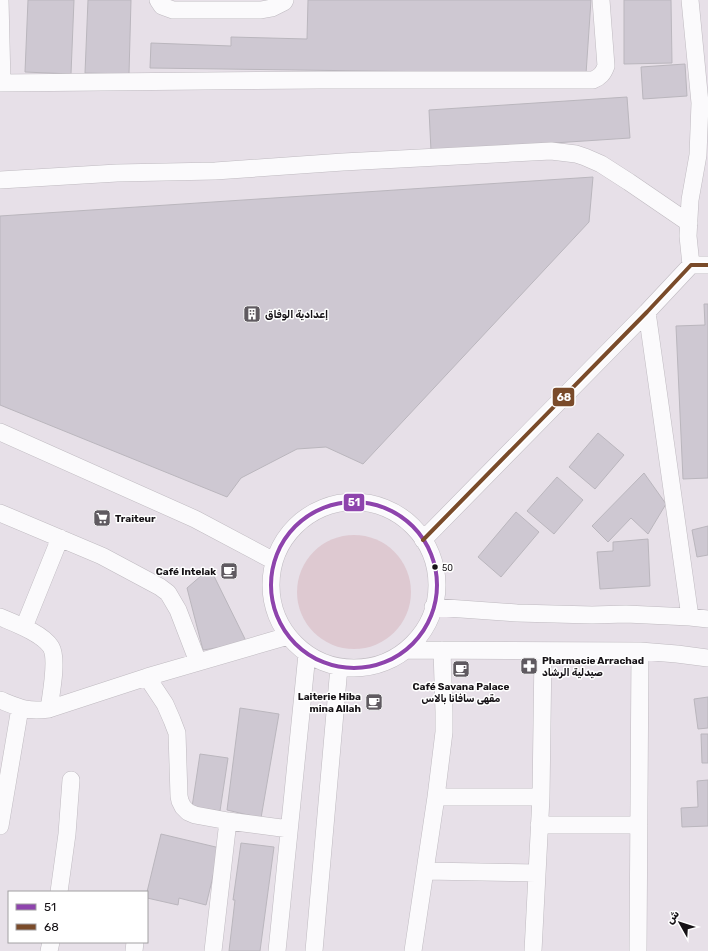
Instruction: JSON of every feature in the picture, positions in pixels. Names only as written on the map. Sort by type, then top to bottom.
[{"type":"street","points":[[0,0],[1,83],[318,80],[593,80],[599,77],[606,66],[601,0]]},
{"type":"street","points":[[158,0],[162,6],[173,10],[260,10],[272,8],[285,0]]},
{"type":"street","points":[[423,540],[648,312],[700,265],[688,236],[690,200],[698,155],[700,103],[690,0]]},
{"type":"street","points":[[0,180],[118,173],[215,171],[350,161],[551,151],[576,154],[601,164],[689,222]]},
{"type":"street","points":[[648,312],[690,617]]},
{"type":"street","points":[[0,432],[195,519],[274,561]]},
{"type":"street","points":[[342,503],[369,504],[394,512],[415,529],[423,540],[429,550],[436,572],[436,596],[429,619],[423,631],[406,650],[383,663],[370,667],[339,667],[318,661],[296,646],[288,636],[275,613],[271,587],[272,574],[274,561],[286,537],[305,518],[329,506],[342,503]]},
{"type":"street","points":[[0,513],[102,556],[160,586],[168,593],[178,610],[198,662]]},
{"type":"street","points":[[24,627],[60,538]]},
{"type":"street","points":[[433,607],[517,613],[592,615],[626,614],[708,619]]},
{"type":"street","points":[[0,617],[24,627],[44,639],[52,650],[54,661],[49,709]]},
{"type":"street","points":[[0,700],[26,709],[49,709],[147,677],[288,636]]},
{"type":"street","points":[[406,650],[640,651],[708,658]]},
{"type":"street","points":[[413,951],[444,732],[442,650]]},
{"type":"street","points":[[533,951],[541,798],[543,651]]},
{"type":"street","points":[[638,951],[640,651]]},
{"type":"street","points":[[277,951],[307,654]]},
{"type":"street","points":[[314,951],[339,667]]},
{"type":"street","points":[[147,677],[164,704],[177,733],[179,796],[182,804],[188,812],[195,815],[228,821],[289,829]]},
{"type":"street","points":[[0,826],[7,743],[26,709]]},
{"type":"street","points":[[59,891],[67,834],[71,780]]},
{"type":"street","points":[[436,797],[541,798]]},
{"type":"street","points":[[213,951],[228,821]]},
{"type":"street","points":[[539,825],[639,825]]},
{"type":"street","points":[[425,870],[536,873]]},
{"type":"shaded area","points":[[354,535],[365,536],[376,540],[386,545],[394,552],[401,560],[406,570],[410,581],[410,603],[406,614],[401,624],[394,632],[386,639],[376,644],[365,648],[354,649],[343,648],[332,644],[322,639],[314,632],[307,624],[302,614],[298,603],[297,592],[298,581],[302,570],[307,560],[314,552],[322,545],[332,540],[343,536]]},
{"type":"building","points":[[28,0],[74,0],[71,74],[25,72]]},
{"type":"building","points":[[88,0],[131,0],[129,74],[85,73]]},
{"type":"building","points":[[308,0],[591,0],[586,74],[150,68],[151,43],[231,46],[231,37],[307,39]]},
{"type":"building","points":[[624,0],[671,0],[672,63],[624,64]]},
{"type":"building","points":[[685,64],[687,96],[643,99],[641,67]]},
{"type":"building","points":[[627,97],[630,138],[431,151],[429,110]]},
{"type":"building","name":"إعدادية الوفاق","points":[[593,177],[589,222],[363,464],[326,447],[297,449],[241,478],[227,497],[0,405],[0,216]]},
{"type":"building","points":[[704,304],[708,304],[708,478],[683,479],[676,326],[705,325]]},
{"type":"building","points":[[598,433],[624,455],[595,489],[569,467]]},
{"type":"building","points":[[644,473],[666,504],[648,534],[631,518],[608,542],[592,526]]},
{"type":"building","points":[[557,477],[583,500],[554,534],[527,511]]},
{"type":"building","points":[[516,512],[539,532],[501,577],[478,557]]},
{"type":"building","points":[[708,526],[708,555],[697,557],[692,530]]},
{"type":"building","points":[[648,539],[650,586],[600,589],[597,552],[613,551],[613,542]]},
{"type":"building","points":[[210,568],[247,643],[203,650],[187,588]]},
{"type":"building","points":[[708,697],[708,728],[698,729],[694,699]]},
{"type":"building","points":[[240,708],[279,714],[261,818],[227,810]]},
{"type":"building","points":[[701,734],[708,734],[708,763],[702,763]]},
{"type":"building","points":[[200,754],[228,758],[220,811],[192,807]]},
{"type":"building","points":[[708,780],[708,826],[682,827],[681,808],[698,807],[697,781]]},
{"type":"building","points":[[161,834],[220,848],[206,905],[179,898],[178,905],[148,898],[147,891]]},
{"type":"building","points":[[241,843],[274,847],[260,951],[229,951],[235,900],[233,900]]},
{"type":"transit line","name":"68","points":[[423,540],[647,312],[691,265],[708,265]]},
{"type":"transit line","name":"51","points":[[354,502],[386,508],[413,526],[431,553],[437,585],[431,617],[413,644],[386,662],[354,668],[322,662],[295,644],[277,617],[271,585],[277,553],[295,526],[322,508],[354,502]]},
{"type":"place","name":"إعدادية الوفاق","points":[[252,314]]},
{"type":"place","name":"Traiteur","points":[[102,518]]},
{"type":"place","name":"50","points":[[435,567]]},
{"type":"place","name":"Café Intelak","points":[[229,571]]},
{"type":"place","name":"Pharmacie Arrachad صيدلية الرشاد","points":[[529,666]]},
{"type":"place","name":"Café Savana Palace مقهى سافانا بالاس","points":[[461,669]]},
{"type":"place","name":"Laiterie Hiba mina Allah","points":[[374,702]]}]
